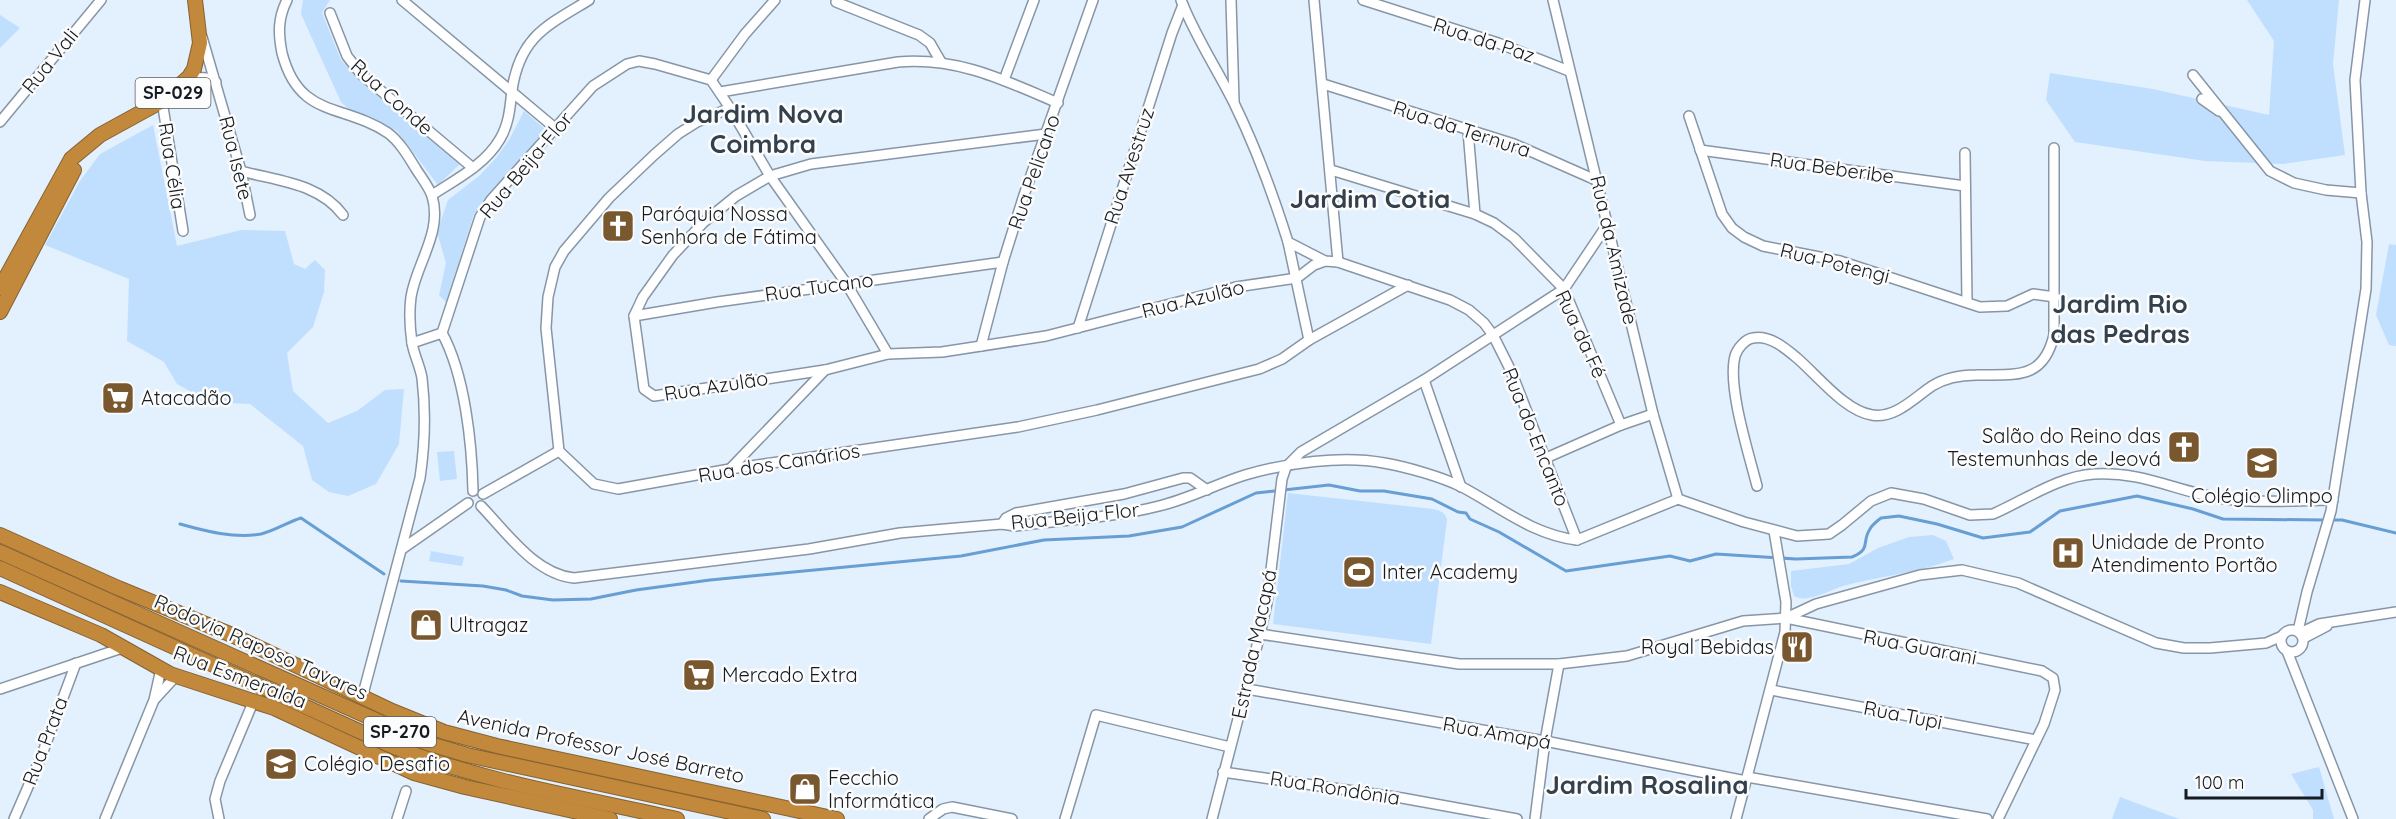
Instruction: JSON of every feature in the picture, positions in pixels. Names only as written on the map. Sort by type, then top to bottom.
[{"type":"highway","name":"SP-029","points":[[0,288],[71,159],[114,127],[162,102],[189,77],[199,55],[200,32],[195,0]]},
{"type":"highway","name":"SP-029","points":[[1,307],[86,146]]},
{"type":"highway","name":"Avenida Professor José Barreto","points":[[0,535],[118,588],[212,626],[413,720],[467,738],[837,819]]},
{"type":"highway","name":"SP-270","points":[[0,552],[59,579]]},
{"type":"highway","name":"Rodovia Raposo Tavares","points":[[0,568],[425,759],[493,778],[677,819]]},
{"type":"highway","points":[[59,579],[115,598],[319,686],[362,698]]},
{"type":"highway","name":"Rodovia Raposo Tavares","points":[[59,579],[427,743],[467,754],[763,819]]},
{"type":"highway","name":"Rua Esmeralda","points":[[0,592],[125,647],[176,676],[254,700],[414,773],[465,787],[610,819]]},
{"type":"street","name":"Rua Vali","points":[[0,122],[101,0]]},
{"type":"street","points":[[287,0],[278,22],[280,45],[289,75],[300,91],[331,110],[375,126],[390,135],[402,147],[432,195],[433,223],[428,249],[411,296],[412,343],[421,375],[425,447],[420,478],[362,698]]},
{"type":"street","points":[[402,0],[555,128]]},
{"type":"street","points":[[432,195],[473,168],[500,139],[512,105],[512,93],[521,54],[532,38],[589,0]]},
{"type":"street","points":[[775,0],[711,80],[770,176],[846,283],[888,354]]},
{"type":"street","points":[[1004,80],[1034,0]]},
{"type":"street","name":"Rua Pelicano","points":[[981,346],[1003,262],[1093,0]]},
{"type":"street","points":[[1231,0],[1234,103]]},
{"type":"street","points":[[1314,0],[1338,261]]},
{"type":"street","name":"Rua da Paz","points":[[1364,0],[1498,43],[1569,70]]},
{"type":"street","name":"Rua da Amizade","points":[[1553,0],[1653,414],[1678,500]]},
{"type":"street","points":[[2353,819],[2300,681],[2292,637],[2331,511],[2366,289],[2367,242],[2361,193],[2355,80],[2364,0]]},
{"type":"street","points":[[836,2],[919,35],[930,43],[941,62]]},
{"type":"street","points":[[1182,3],[1193,29],[1234,103],[1267,178],[1288,242],[1309,340]]},
{"type":"street","name":"Rua Avestruz","points":[[1078,328],[1182,3]]},
{"type":"street","name":"Rua Conde","points":[[330,13],[347,56],[361,74],[473,168]]},
{"type":"street","points":[[1172,33],[1187,27],[1193,29]]},
{"type":"street","name":"Rua Isete","points":[[200,32],[241,171],[250,215]]},
{"type":"street","points":[[720,92],[922,60],[961,66],[1004,80],[1058,103]]},
{"type":"street","name":"Rua Beija-Flor","points":[[442,333],[480,217],[491,200],[593,86],[627,64],[639,61],[655,63],[711,80]]},
{"type":"street","points":[[2193,75],[2262,162],[2281,177],[2294,183],[2361,193]]},
{"type":"street","points":[[189,77],[207,78],[216,82]]},
{"type":"street","name":"Rua da Ternura","points":[[1323,84],[1514,144],[1598,181]]},
{"type":"street","points":[[2202,99],[2230,119]]},
{"type":"street","name":"Rua Célia","points":[[162,102],[183,231]]},
{"type":"street","points":[[472,491],[483,494],[559,452],[546,328],[548,297],[555,267],[564,251],[609,198],[654,154],[678,134],[730,108]]},
{"type":"street","name":"Rua Potengi","points":[[1689,116],[1722,214],[1732,228],[1744,237],[1763,246],[1840,261],[1980,306],[1995,308],[2007,306],[2032,294],[2055,297]]},
{"type":"street","points":[[1468,131],[1475,214]]},
{"type":"street","points":[[634,316],[643,297],[667,263],[704,222],[736,196],[770,176],[811,164],[1046,134]]},
{"type":"street","points":[[1757,486],[1735,390],[1735,355],[1744,342],[1750,338],[1762,337],[1777,343],[1796,357],[1847,404],[1861,413],[1875,416],[1894,412],[1949,378],[1965,375],[2020,375],[2036,368],[2050,348],[2054,335],[2054,148]]},
{"type":"street","name":"Rua Beberibe","points":[[1700,150],[1965,186]]},
{"type":"street","points":[[1965,153],[1967,302]]},
{"type":"street","name":"Rua da Fé","points":[[1331,170],[1475,214],[1494,223],[1514,238],[1564,290],[1621,425]]},
{"type":"street","points":[[241,171],[310,190],[334,203],[343,215]]},
{"type":"street","name":"Rua Beija Flor","points":[[481,506],[531,557],[553,573],[574,578],[809,549],[900,533],[1002,524],[1015,526],[1132,512],[1160,506],[1243,476],[1286,466],[1301,452],[1424,380],[1564,290],[1607,225]]},
{"type":"street","points":[[1288,242],[1325,261]]},
{"type":"street","name":"Rua Azulão","points":[[634,316],[644,389],[654,396],[825,370],[888,354],[942,352],[1046,336],[1236,287],[1297,278],[1314,265],[1325,261]]},
{"type":"street","name":"Rua do Encanto","points":[[1325,261],[1338,261],[1450,300],[1469,310],[1485,323],[1511,371],[1577,540]]},
{"type":"street","name":"Rua Tucano","points":[[634,316],[846,283],[1003,262]]},
{"type":"street","name":"Rua dos Canários","points":[[559,452],[594,484],[618,489],[730,469],[980,434],[1097,410],[1260,369],[1282,359],[1309,340],[1408,285]]},
{"type":"street","points":[[412,343],[442,333],[452,351],[458,371],[471,456],[472,491],[468,496],[468,503]]},
{"type":"street","points":[[730,469],[825,370]]},
{"type":"street","points":[[1424,380],[1461,486]]},
{"type":"street","points":[[1546,458],[1621,425],[1653,414]]},
{"type":"street","points":[[1286,466],[1340,460],[1386,463],[1461,486],[1537,529],[1562,538],[1577,540],[1678,500],[1744,522],[1797,536],[1828,534],[1871,501],[1891,493],[1924,499],[1970,515],[1993,514],[2065,480],[2094,474],[2134,475],[2218,498],[2242,501],[2333,500]]},
{"type":"street","name":"Estrada Macapá","points":[[1212,819],[1247,689],[1267,603],[1282,479],[1286,466]]},
{"type":"street","points":[[1002,524],[1006,518],[1016,513],[1124,494],[1183,478],[1197,481],[1207,490]]},
{"type":"street","points":[[468,503],[474,507],[481,506],[483,494]]},
{"type":"street","points":[[402,549],[468,503]]},
{"type":"street","points":[[1736,819],[1785,632],[1786,602],[1774,531]]},
{"type":"street","points":[[1260,634],[1459,664],[1559,664],[1627,656],[1743,621],[1786,618],[1816,604],[1908,578],[1941,571],[1962,570],[2018,583],[2156,643],[2184,648],[2266,643],[2332,623],[2396,612]]},
{"type":"street","name":"Rua Guarani","points":[[1786,618],[2042,671],[2053,678],[2055,690],[2036,740]]},
{"type":"street","points":[[2292,637],[2298,651],[2300,681]]},
{"type":"street","points":[[2292,637],[2303,645],[2298,651]]},
{"type":"street","points":[[0,689],[125,647]]},
{"type":"street","name":"Rua Prata","points":[[14,819],[41,757],[76,663]]},
{"type":"street","points":[[1535,819],[1545,741],[1559,664]]},
{"type":"street","points":[[108,817],[153,700],[161,669]]},
{"type":"street","points":[[153,700],[176,676]]},
{"type":"street","name":"Rua Amapá","points":[[1247,689],[1747,779],[1987,819]]},
{"type":"street","name":"Rua Tupi","points":[[1770,690],[2036,740]]},
{"type":"street","points":[[219,819],[215,799],[217,790],[254,700]]},
{"type":"street","points":[[1065,819],[1096,715],[1230,747]]},
{"type":"street","points":[[1998,819],[2036,740]]},
{"type":"street","name":"Rua Rondônia","points":[[1223,772],[1402,798],[1517,819]]},
{"type":"street","points":[[397,819],[406,791]]},
{"type":"street","points":[[929,819],[943,809],[952,807],[1012,819]]},
{"type":"shaded area","points":[[303,0],[330,0],[322,13],[341,60],[377,95],[461,163],[438,185],[397,131],[352,112],[341,102],[301,14]]},
{"type":"shaded area","points":[[2247,0],[2339,0],[2333,64],[2345,155],[2283,164],[2205,161],[2075,142],[2046,100],[2050,73],[2153,89],[2269,115],[2274,41]]},
{"type":"shaded area","points":[[0,15],[20,28],[0,48]]},
{"type":"shaded area","points":[[524,111],[547,131],[474,214],[446,302],[439,295],[446,263],[437,232],[448,200],[479,176],[496,158],[509,140]]},
{"type":"shaded area","points":[[153,125],[177,246],[241,230],[285,231],[294,264],[305,269],[315,260],[325,270],[324,292],[313,327],[287,353],[293,391],[328,423],[357,411],[385,390],[404,389],[399,444],[376,484],[348,496],[329,492],[312,480],[303,446],[250,404],[209,402],[177,384],[164,362],[127,341],[129,279],[45,245],[80,181],[100,154]]},
{"type":"shaded area","points":[[2389,244],[2396,245],[2396,346],[2389,345],[2376,315]]},
{"type":"shaded area","points":[[454,451],[457,479],[440,481],[437,452]]},
{"type":"shaded area","name":"Inter Academy","points":[[1288,493],[1433,509],[1444,514],[1447,520],[1431,644],[1273,624]]},
{"type":"shaded area","points":[[1933,535],[1946,541],[1954,559],[1927,568],[1843,586],[1818,596],[1799,598],[1794,596],[1791,571],[1849,564],[1878,548],[1909,537]]},
{"type":"shaded area","points":[[431,551],[464,557],[462,566],[429,561]]},
{"type":"shaded area","points":[[2319,767],[2334,819],[2313,819],[2313,810],[2291,774]]},
{"type":"shaded area","points":[[2120,797],[2179,819],[2112,819]]},
{"type":"waterway","points":[[401,581],[483,586],[506,590],[522,596],[553,600],[591,599],[710,580],[961,556],[1044,540],[1129,536],[1182,527],[1256,493],[1329,485],[1432,499],[1458,512],[1466,513],[1470,519],[1499,532],[1566,571],[1670,556],[1690,561],[1716,554],[1796,559],[1852,557],[1862,551],[1867,534],[1881,518],[1899,516],[1937,524],[1983,538],[2030,532],[2060,511],[2137,496],[2193,509],[2223,519],[2325,520]]},
{"type":"waterway","points":[[180,524],[220,534],[241,536],[266,533],[301,518],[384,574]]},
{"type":"waterway","points":[[2332,520],[2342,520],[2396,533]]},
{"type":"place","name":"Paróquia Nossa Senhora de Fátima","points":[[618,226]]},
{"type":"place","name":"Atacadão","points":[[118,398]]},
{"type":"place","name":"Salão do Reino das Testemunhas de Jeová","points":[[2184,447]]},
{"type":"place","name":"Colégio Olimpo","points":[[2262,463]]},
{"type":"place","name":"Unidade de Pronto Atendimento Portão","points":[[2068,553]]},
{"type":"place","name":"Inter Academy","points":[[1359,572]]},
{"type":"place","name":"Ultragaz","points":[[426,625]]},
{"type":"place","name":"Royal Bebidas","points":[[1797,647]]},
{"type":"place","name":"Mercado Extra","points":[[699,675]]},
{"type":"place","name":"Colégio Desafio","points":[[281,764]]},
{"type":"place","name":"Fecchio Informática","points":[[805,789]]},
{"type":"district","name":"Jardim Nova Coimbra","points":[[763,129]]},
{"type":"district","name":"Jardim Cotia","points":[[1370,199]]},
{"type":"district","name":"Jardim Rio das Pedras","points":[[2120,319]]},
{"type":"district","name":"Jardim Rosalina","points":[[1647,785]]}]
